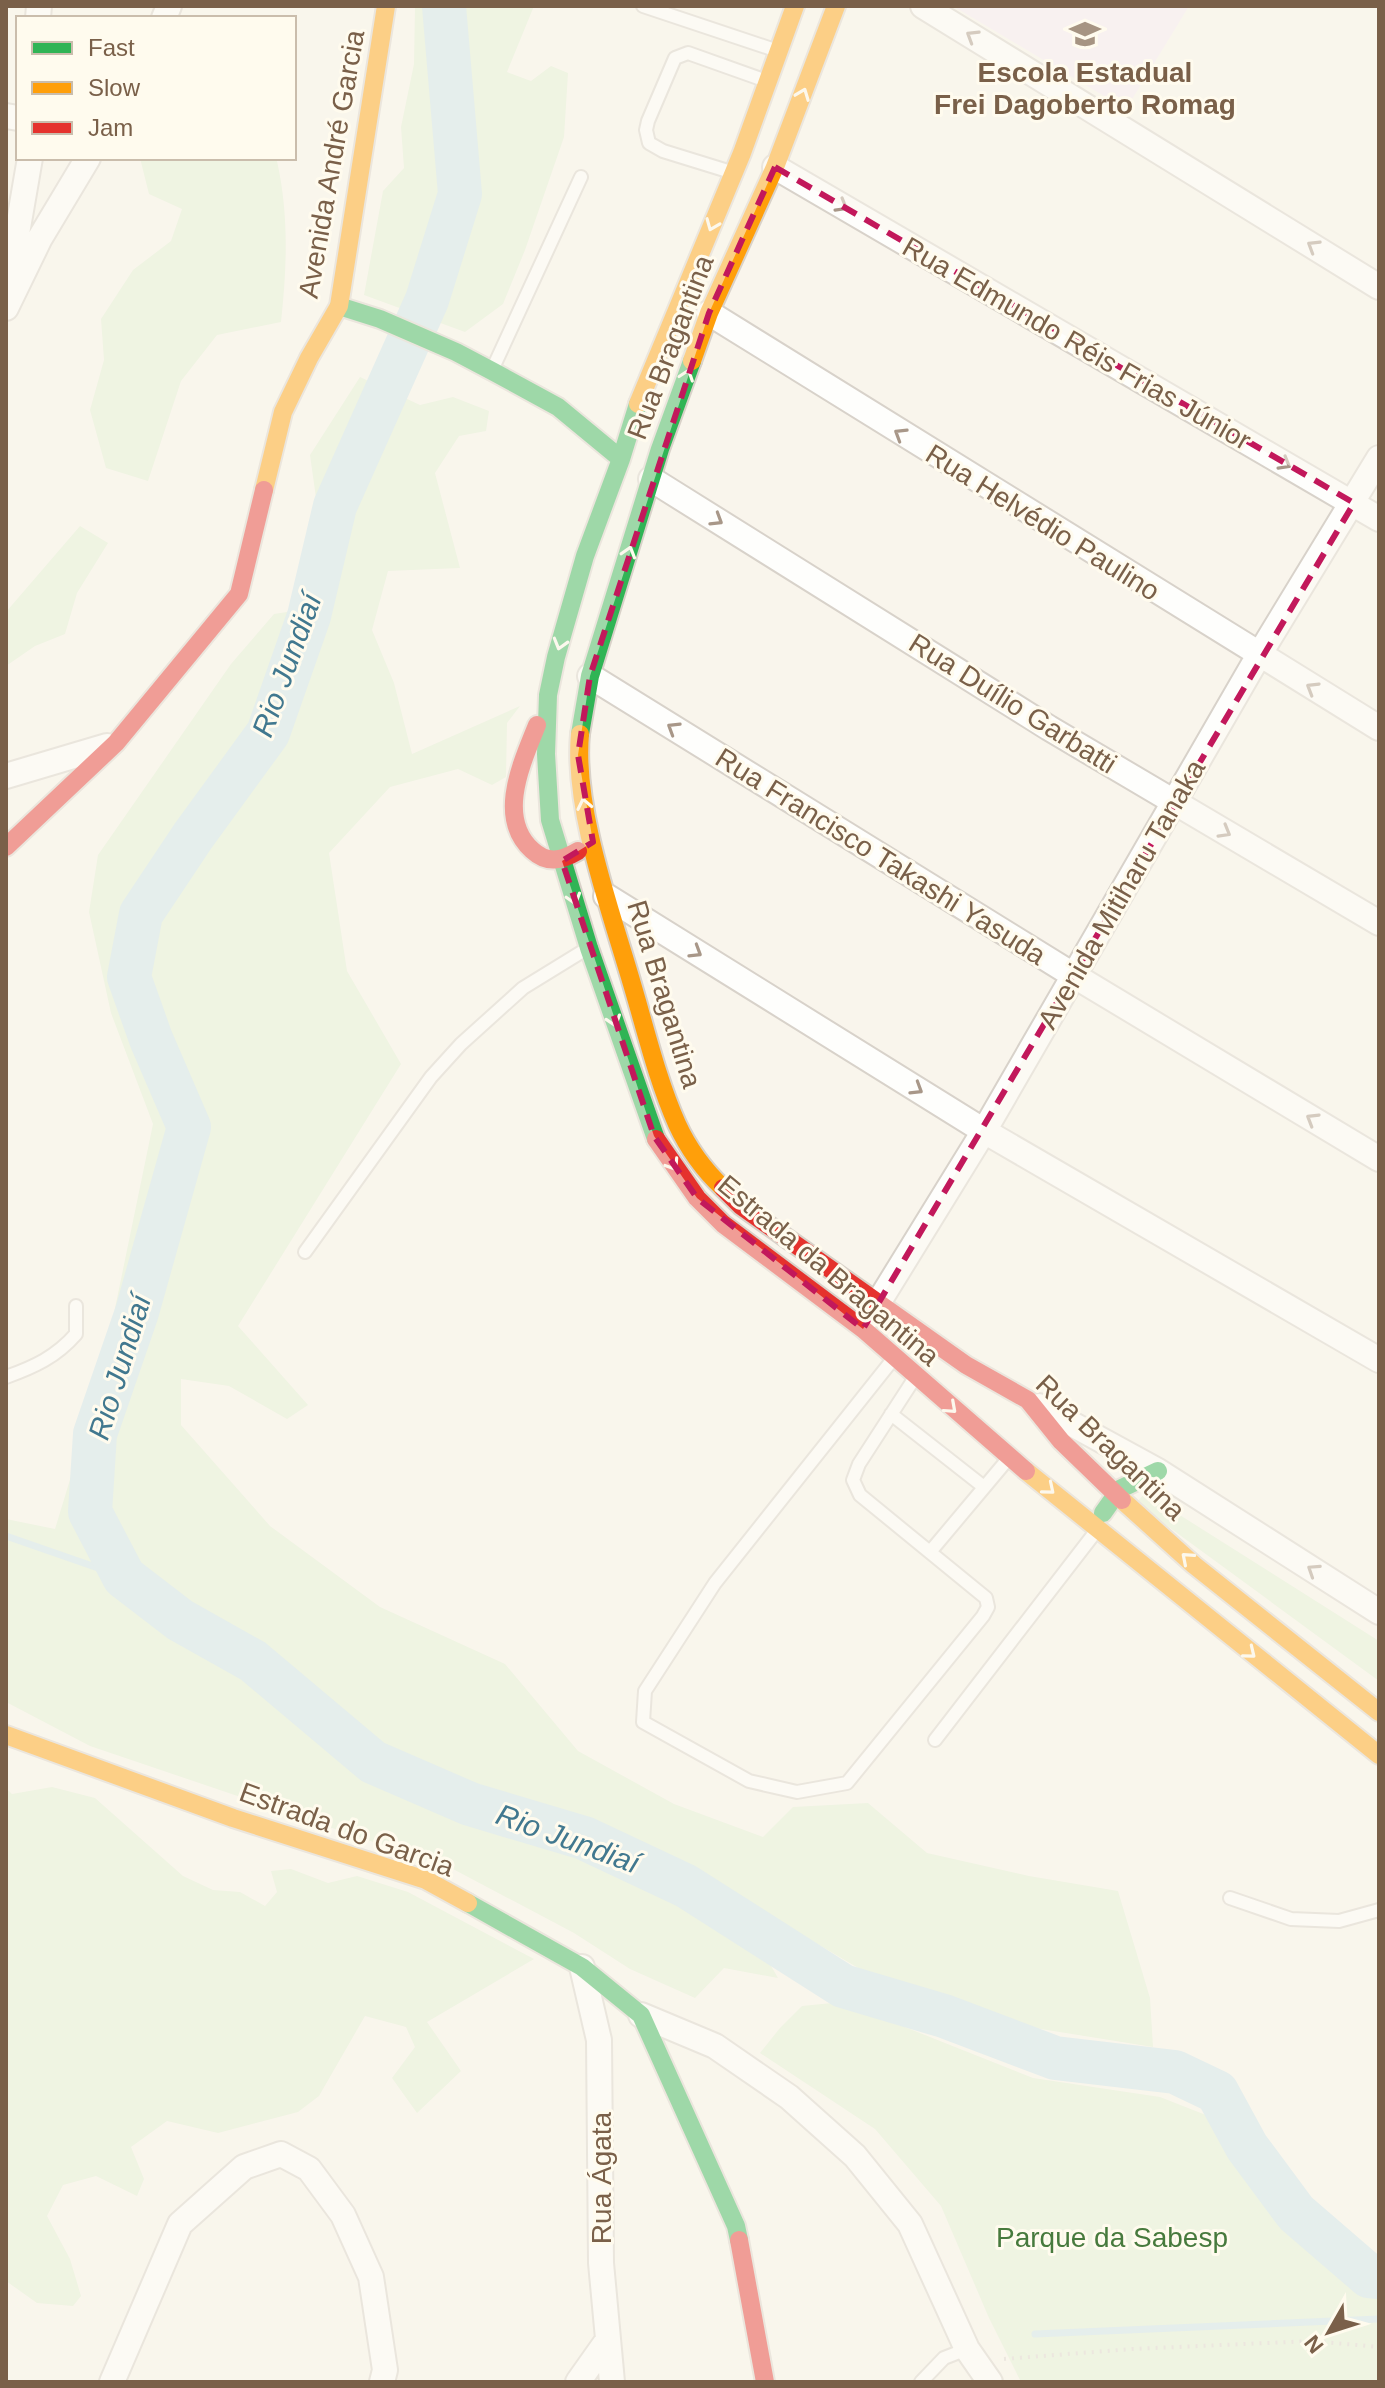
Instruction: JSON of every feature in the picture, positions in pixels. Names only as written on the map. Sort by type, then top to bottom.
[{"type":"main road","name":"Avenida André Garcia","points":[[6,847],[116,743],[239,594],[283,412],[339,306],[386,6]]},
{"type":"main road","name":"Rua Bragantina","points":[[627,437],[626,415],[733,173],[795,6]]},
{"type":"main road","name":"Rua Bragantina","points":[[836,6],[775,167],[709,313],[651,479],[590,676],[582,713],[578,755],[581,793],[606,896],[661,1082],[692,1152],[741,1206],[966,1365],[1028,1400],[1061,1441],[1194,1565],[1379,1712]]},
{"type":"main road","points":[[339,306],[380,319],[492,371],[558,407],[621,459]]},
{"type":"main road","points":[[558,407],[587,410]]},
{"type":"main road","name":"Estrada da Bragantina","points":[[627,437],[585,556],[556,657],[548,695],[547,785],[550,820],[562,861],[638,1095],[654,1136],[673,1167],[697,1198],[723,1224],[863,1329],[1010,1457]]},
{"type":"main road","points":[[548,695],[517,783],[514,824],[520,839],[542,859],[562,861],[593,842]]},
{"type":"main road","points":[[589,948],[609,950],[625,961]]},
{"type":"main road","points":[[1010,1457],[1061,1441]]},
{"type":"main road","points":[[1010,1457],[1379,1755]]},
{"type":"main road","points":[[1098,1529],[1104,1510],[1115,1494],[1129,1483],[1158,1471]]},
{"type":"main road","name":"Estrada do Garcia","points":[[6,1735],[233,1818],[426,1880],[582,1967],[641,2015],[736,2226],[765,2382]]},
{"type":"street","points":[[923,6],[1379,287]]},
{"type":"street","points":[[6,294],[30,160]]},
{"type":"street","points":[[6,308],[40,238],[87,160]]},
{"type":"street","name":"Rua Edmundo Réis Frias Júnior","points":[[775,167],[1379,519]]},
{"type":"street","name":"Rua Helvédio Paulino","points":[[709,313],[1379,728]]},
{"type":"street","name":"Avenida Mitiharu Tanaka","points":[[863,1329],[984,1131],[1259,655],[1379,458]]},
{"type":"street","name":"Rua Duílio Garbatti","points":[[651,479],[1049,728],[1379,923]]},
{"type":"street","name":"Rua Francisco Takashi Yasuda","points":[[590,676],[1073,975],[1379,1159]]},
{"type":"street","points":[[6,776],[116,743]]},
{"type":"street","points":[[606,896],[984,1131],[1379,1360]]},
{"type":"street","points":[[1028,1400],[1158,1471],[1379,1612]]},
{"type":"street","name":"Rua Ágata","points":[[582,1967],[599,2040],[601,2263],[612,2382]]},
{"type":"street","points":[[641,2015],[715,2046],[789,2097],[855,2156],[910,2224],[967,2349],[990,2382]]},
{"type":"street","points":[[112,2382],[180,2224],[244,2167],[281,2154],[309,2169],[343,2215],[371,2277],[385,2370],[382,2382]]},
{"type":"street","points":[[578,2382],[607,2341]]},
{"type":"lane","points":[[643,6],[778,51]]},
{"type":"lane","points":[[733,173],[663,151],[649,143],[646,130],[648,121],[675,58],[688,53],[767,81]]},
{"type":"lane","points":[[492,371],[581,177]]},
{"type":"lane","points":[[305,1252],[431,1077],[461,1044],[523,988],[589,948]]},
{"type":"lane","points":[[6,1377],[40,1365],[63,1349],[76,1334],[76,1306]]},
{"type":"lane","points":[[894,1358],[715,1583],[645,1691],[643,1722],[749,1781],[797,1792],[847,1783],[983,1616],[988,1607],[986,1598],[860,1495],[853,1480],[859,1464],[916,1377]]},
{"type":"lane","points":[[891,1414],[984,1487]]},
{"type":"lane","points":[[930,1552],[1010,1457]]},
{"type":"lane","points":[[935,1740],[1098,1529]]},
{"type":"lane","points":[[1230,1898],[1291,1919],[1339,1921],[1379,1910]]},
{"type":"lane","points":[[921,2382],[944,2358],[967,2349]]},
{"type":"path","points":[[967,2349],[999,2359],[1312,2341],[1379,2347]]},
{"type":"highlighted area","points":[[775,167],[1354,503],[863,1329],[697,1198],[654,1136],[562,861],[593,842],[578,755],[590,676],[709,313]]},
{"type":"shaded area","name":"Escola Estadual Frei Dagoberto Romag","points":[[953,6],[1189,6],[1126,109]]},
{"type":"green space","points":[[415,6],[534,6],[507,72],[531,81],[551,66],[568,73],[564,137],[525,250],[503,304],[465,332],[364,295],[383,191],[404,168],[401,127],[414,64]]},
{"type":"green space","points":[[140,160],[277,161],[284,201],[286,241],[281,322],[217,335],[181,381],[148,481],[106,468],[90,410],[104,360],[101,319],[133,270],[171,241],[182,209],[149,194]]},
{"type":"green space","points":[[360,377],[420,405],[453,397],[489,411],[486,431],[459,436],[435,473],[460,568],[388,571],[372,630],[394,683],[412,754],[520,706],[507,723],[506,777],[492,785],[458,769],[390,787],[329,853],[347,971],[401,1064],[238,1326],[308,1405],[287,1419],[229,1386],[181,1379],[181,1425],[270,1526],[380,1607],[505,1664],[578,1751],[674,1804],[763,1837],[793,1807],[868,1803],[927,1853],[1029,1876],[1118,1891],[1150,1998],[1153,2047],[1016,2025],[865,1972],[775,1919],[732,1898],[778,1978],[724,1968],[695,1998],[630,1969],[574,1933],[453,1869],[90,1746],[6,1702],[6,1519],[55,1529],[100,1381],[153,1124],[111,1013],[89,912],[98,855],[231,664],[274,614],[331,605],[310,455]]},
{"type":"green space","points":[[80,526],[108,543],[77,593],[65,634],[35,646],[6,666],[6,612]]},
{"type":"green space","points":[[1145,1493],[1379,1641],[1379,1681],[1136,1503]]},
{"type":"green space","points":[[52,1787],[95,1798],[183,1876],[213,1890],[240,1892],[265,1906],[277,1892],[271,1871],[291,1869],[328,1883],[357,1876],[408,1892],[534,1959],[427,2022],[461,2071],[417,2113],[392,2078],[415,2047],[406,2027],[365,2016],[319,2096],[298,2112],[218,2133],[167,2121],[131,2147],[144,2179],[137,2196],[96,2176],[63,2185],[47,2216],[70,2259],[81,2296],[73,2306],[37,2303],[6,2281],[6,1788],[12,1794]]},
{"type":"green space","name":"Parque da Sabesp","points":[[842,2002],[1033,2078],[1160,2097],[1211,2117],[1300,2244],[1356,2286],[1379,2292],[1379,2382],[1021,2382],[989,2318],[941,2206],[875,2129],[760,2053],[802,2006]]},
{"type":"waterway","name":"Rio Jundiaí","points":[[444,6],[460,194],[427,300],[335,506],[309,616],[268,733],[141,914],[129,977],[151,1039],[189,1127],[137,1312],[95,1434],[90,1512],[124,1577],[180,1620],[253,1661],[373,1762],[470,1804],[584,1838],[686,1886],[843,1986],[944,2016],[1055,2058],[1175,2072],[1217,2092],[1247,2147],[1296,2213],[1369,2276],[1379,2277]]},
{"type":"waterway","points":[[6,1536],[124,1577]]},
{"type":"waterway","points":[[1035,2334],[1379,2319]]},
{"type":"traffic: fast","points":[[339,306],[380,319],[492,371],[558,407],[621,459]]},
{"type":"traffic: fast","points":[[580,734],[590,676],[660,449],[692,361]]},
{"type":"traffic: fast","points":[[638,404],[585,556],[556,657],[548,695],[546,754],[550,820],[589,948],[656,1139]]},
{"type":"traffic: fast","points":[[1103,1513],[1120,1489],[1158,1471]]},
{"type":"traffic: fast","points":[[468,1903],[582,1967],[641,2015],[736,2226],[739,2240]]},
{"type":"traffic: slow","points":[[264,490],[283,412],[339,306],[386,6]]},
{"type":"traffic: slow","points":[[638,404],[742,153],[795,6]]},
{"type":"traffic: slow","points":[[692,361],[709,313],[775,167],[836,6]]},
{"type":"traffic: slow","points":[[580,734],[579,763],[588,827],[604,893],[658,1072],[686,1142],[723,1188]]},
{"type":"traffic: slow","points":[[1026,1471],[1379,1755]]},
{"type":"traffic: slow","points":[[1122,1500],[1194,1565],[1379,1712]]},
{"type":"traffic: slow","points":[[6,1735],[233,1818],[426,1880],[468,1903]]},
{"type":"traffic: jam","points":[[6,847],[116,743],[239,594],[264,490]]},
{"type":"traffic: jam","points":[[537,725],[515,789],[515,822],[521,837],[543,857],[560,859],[578,851]]},
{"type":"traffic: jam","points":[[656,1139],[697,1198],[723,1224],[863,1329],[1026,1471]]},
{"type":"traffic: jam","points":[[723,1188],[741,1206],[966,1365],[1028,1400],[1061,1441],[1122,1500]]},
{"type":"traffic: jam","points":[[739,2240],[765,2382]]},
{"type":"place","name":"Escola Estadual Frei Dagoberto Romag","points":[[1085,34]]}]
